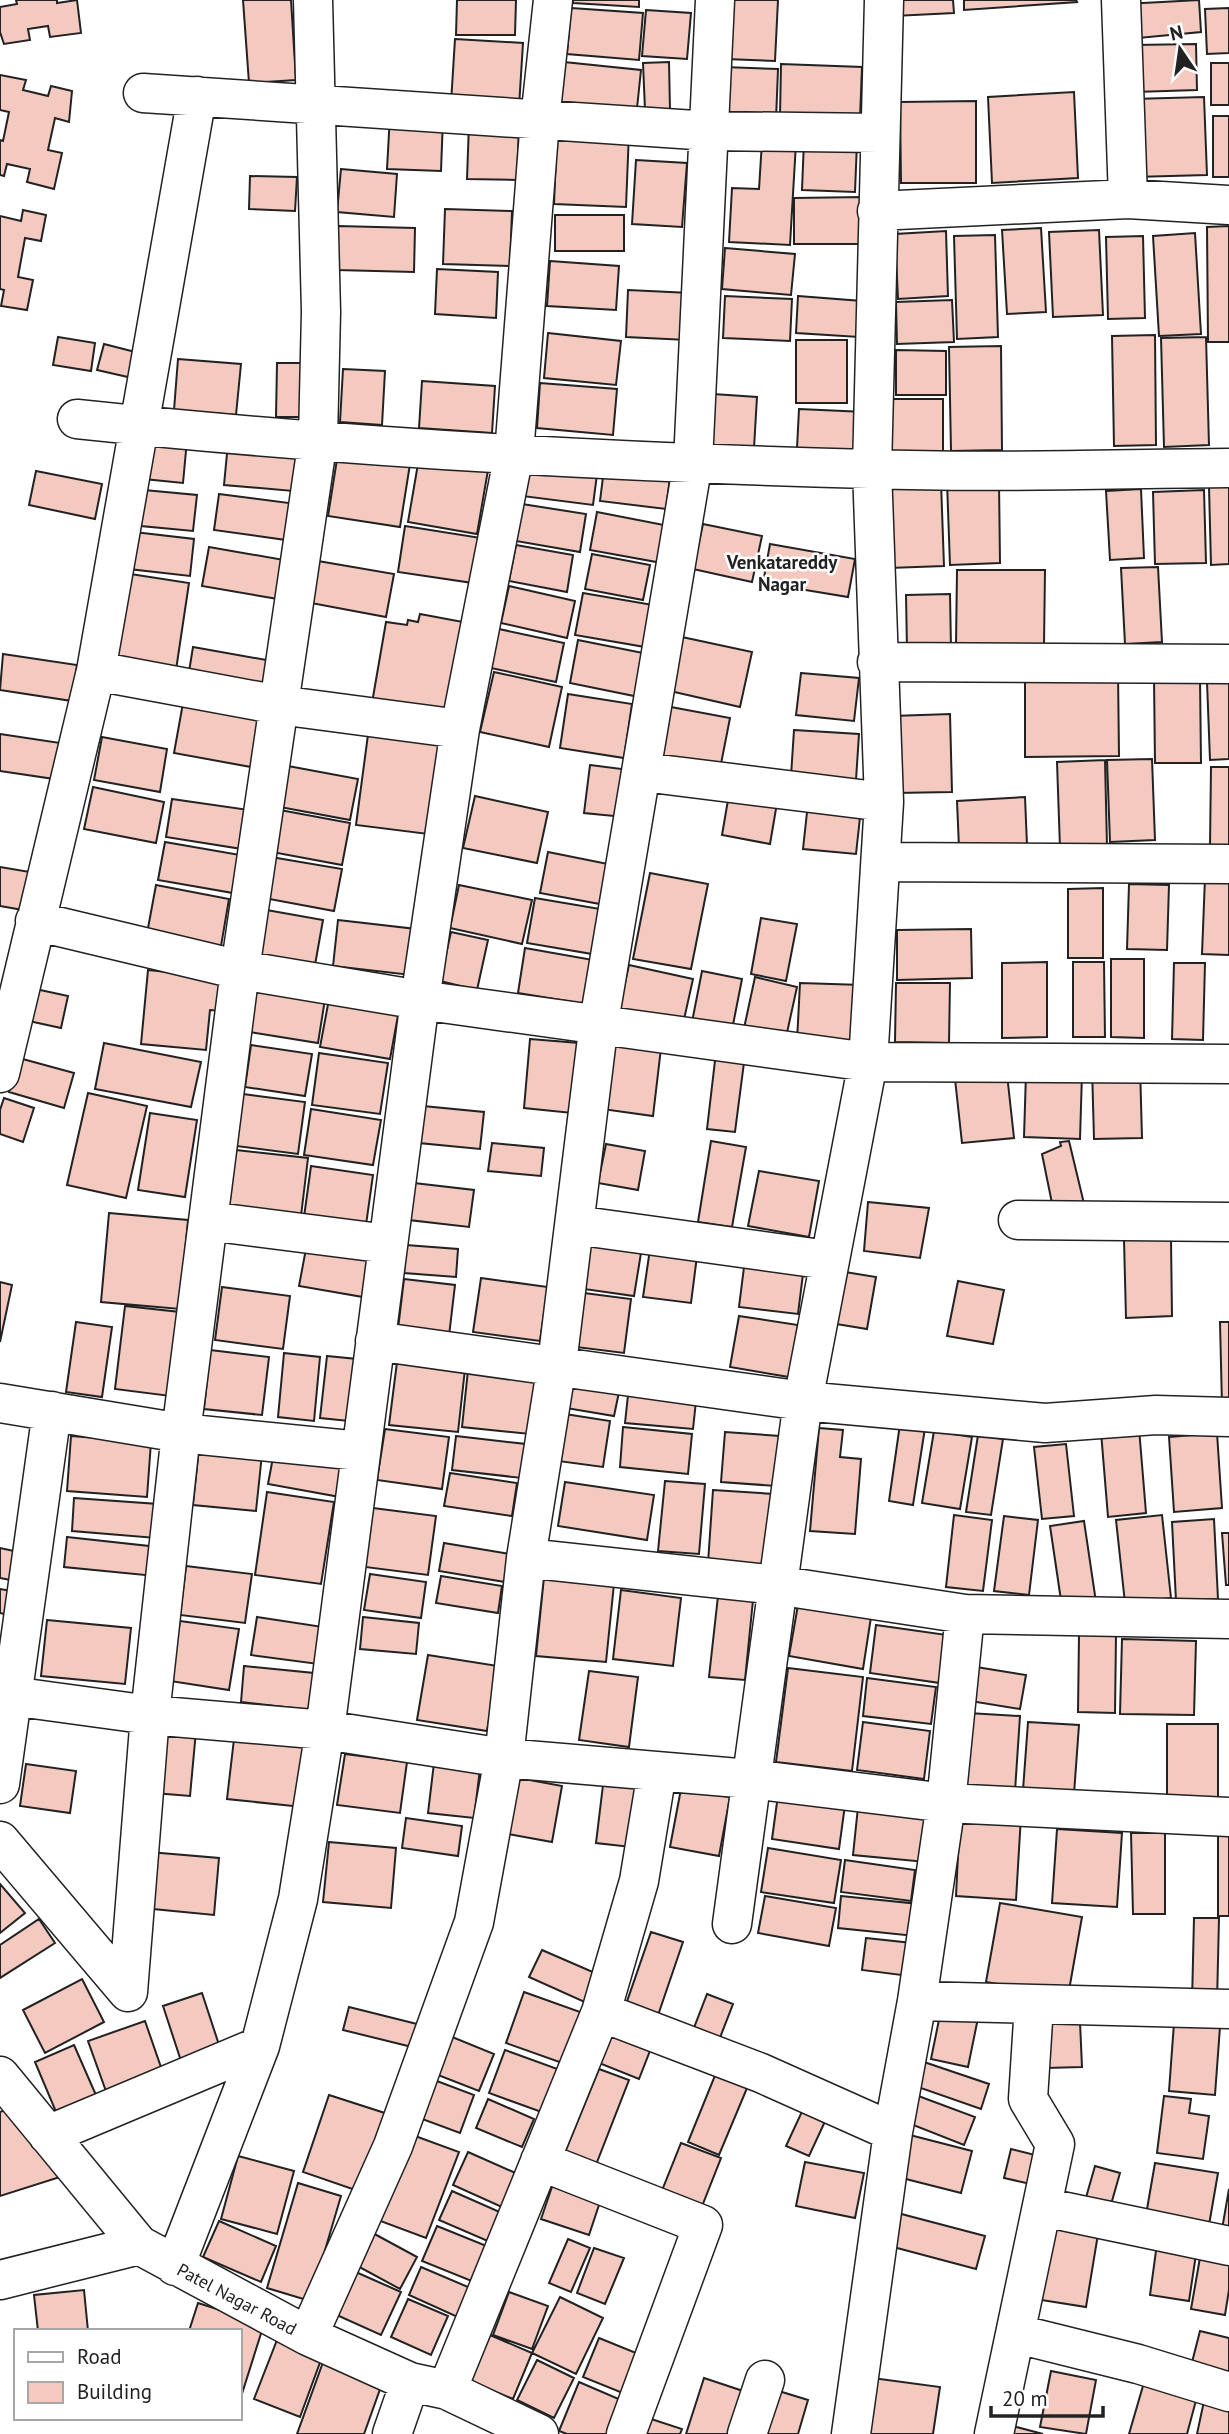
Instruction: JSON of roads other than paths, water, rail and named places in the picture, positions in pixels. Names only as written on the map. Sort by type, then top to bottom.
[{"type":"street","points":[[0,1841],[128,1992],[150,1715],[181,1433],[240,970],[317,439],[321,312],[318,104],[313,0]]},
{"type":"street","points":[[175,2266],[260,2046],[298,1899],[325,1730],[420,1000],[460,729],[514,454],[540,120],[553,0]]},
{"type":"street","points":[[308,2336],[393,2146],[474,1922],[504,1758],[526,1558],[557,1364],[599,1022],[643,772],[692,462],[715,0]]},
{"type":"street","points":[[732,1924],[803,1401],[868,1062],[884,802],[872,469],[878,133],[884,0]]},
{"type":"street","points":[[1121,0],[1128,199]]},
{"type":"street","points":[[143,93],[710,131],[878,133]]},
{"type":"street","points":[[0,1073],[96,671],[197,96]]},
{"type":"street","points":[[877,211],[1128,199],[1229,205]]},
{"type":"street","points":[[77,419],[137,426],[514,454],[692,462],[872,469],[1229,468]]},
{"type":"street","points":[[877,662],[1229,664]]},
{"type":"street","points":[[96,671],[279,705],[460,729]]},
{"type":"street","points":[[643,772],[884,802]]},
{"type":"street","points":[[882,862],[1229,864]]},
{"type":"street","points":[[35,921],[240,970],[420,1000],[599,1022],[868,1062],[1229,1064]]},
{"type":"street","points":[[1018,1220],[1229,1222]]},
{"type":"street","points":[[208,1221],[388,1244]]},
{"type":"street","points":[[575,1225],[828,1260]]},
{"type":"street","points":[[375,1341],[557,1364],[803,1401],[1045,1423],[1156,1415],[1229,1417]]},
{"type":"street","points":[[0,1403],[181,1433],[360,1451]]},
{"type":"street","points":[[0,1784],[52,1411]]},
{"type":"street","points":[[526,1558],[776,1585],[965,1614],[1229,1619]]},
{"type":"street","points":[[851,2434],[893,2132],[917,2001],[946,1804],[965,1614]]},
{"type":"street","points":[[12,1696],[150,1715],[325,1730],[504,1758],[750,1779],[946,1804],[1229,1817]]},
{"type":"street","points":[[447,2390],[601,2012],[639,1881],[657,1772]]},
{"type":"street","points":[[917,2001],[1229,2009]]},
{"type":"street","points":[[994,2434],[1055,2144],[1028,2099],[1034,2005]]},
{"type":"street","points":[[601,2012],[761,2073],[893,2132]]},
{"type":"street","points":[[48,2134],[260,2046]]},
{"type":"street","name":"Patel Nagar Road","points":[[4,2086],[48,2134],[139,2245],[308,2336],[410,2382],[447,2390],[539,2434]]},
{"type":"street","points":[[540,2161],[703,2225],[626,2434]]},
{"type":"street","points":[[1043,2207],[1229,2246]]},
{"type":"street","points":[[0,2280],[139,2245]]},
{"type":"street","points":[[1017,2334],[1138,2364],[1229,2392]]},
{"type":"street","points":[[747,2434],[765,2380]]},
{"type":"street","points":[[392,2434],[410,2382]]},
{"type":"district","name":"Venkatareddy Nagar","points":[[782,573]]}]
